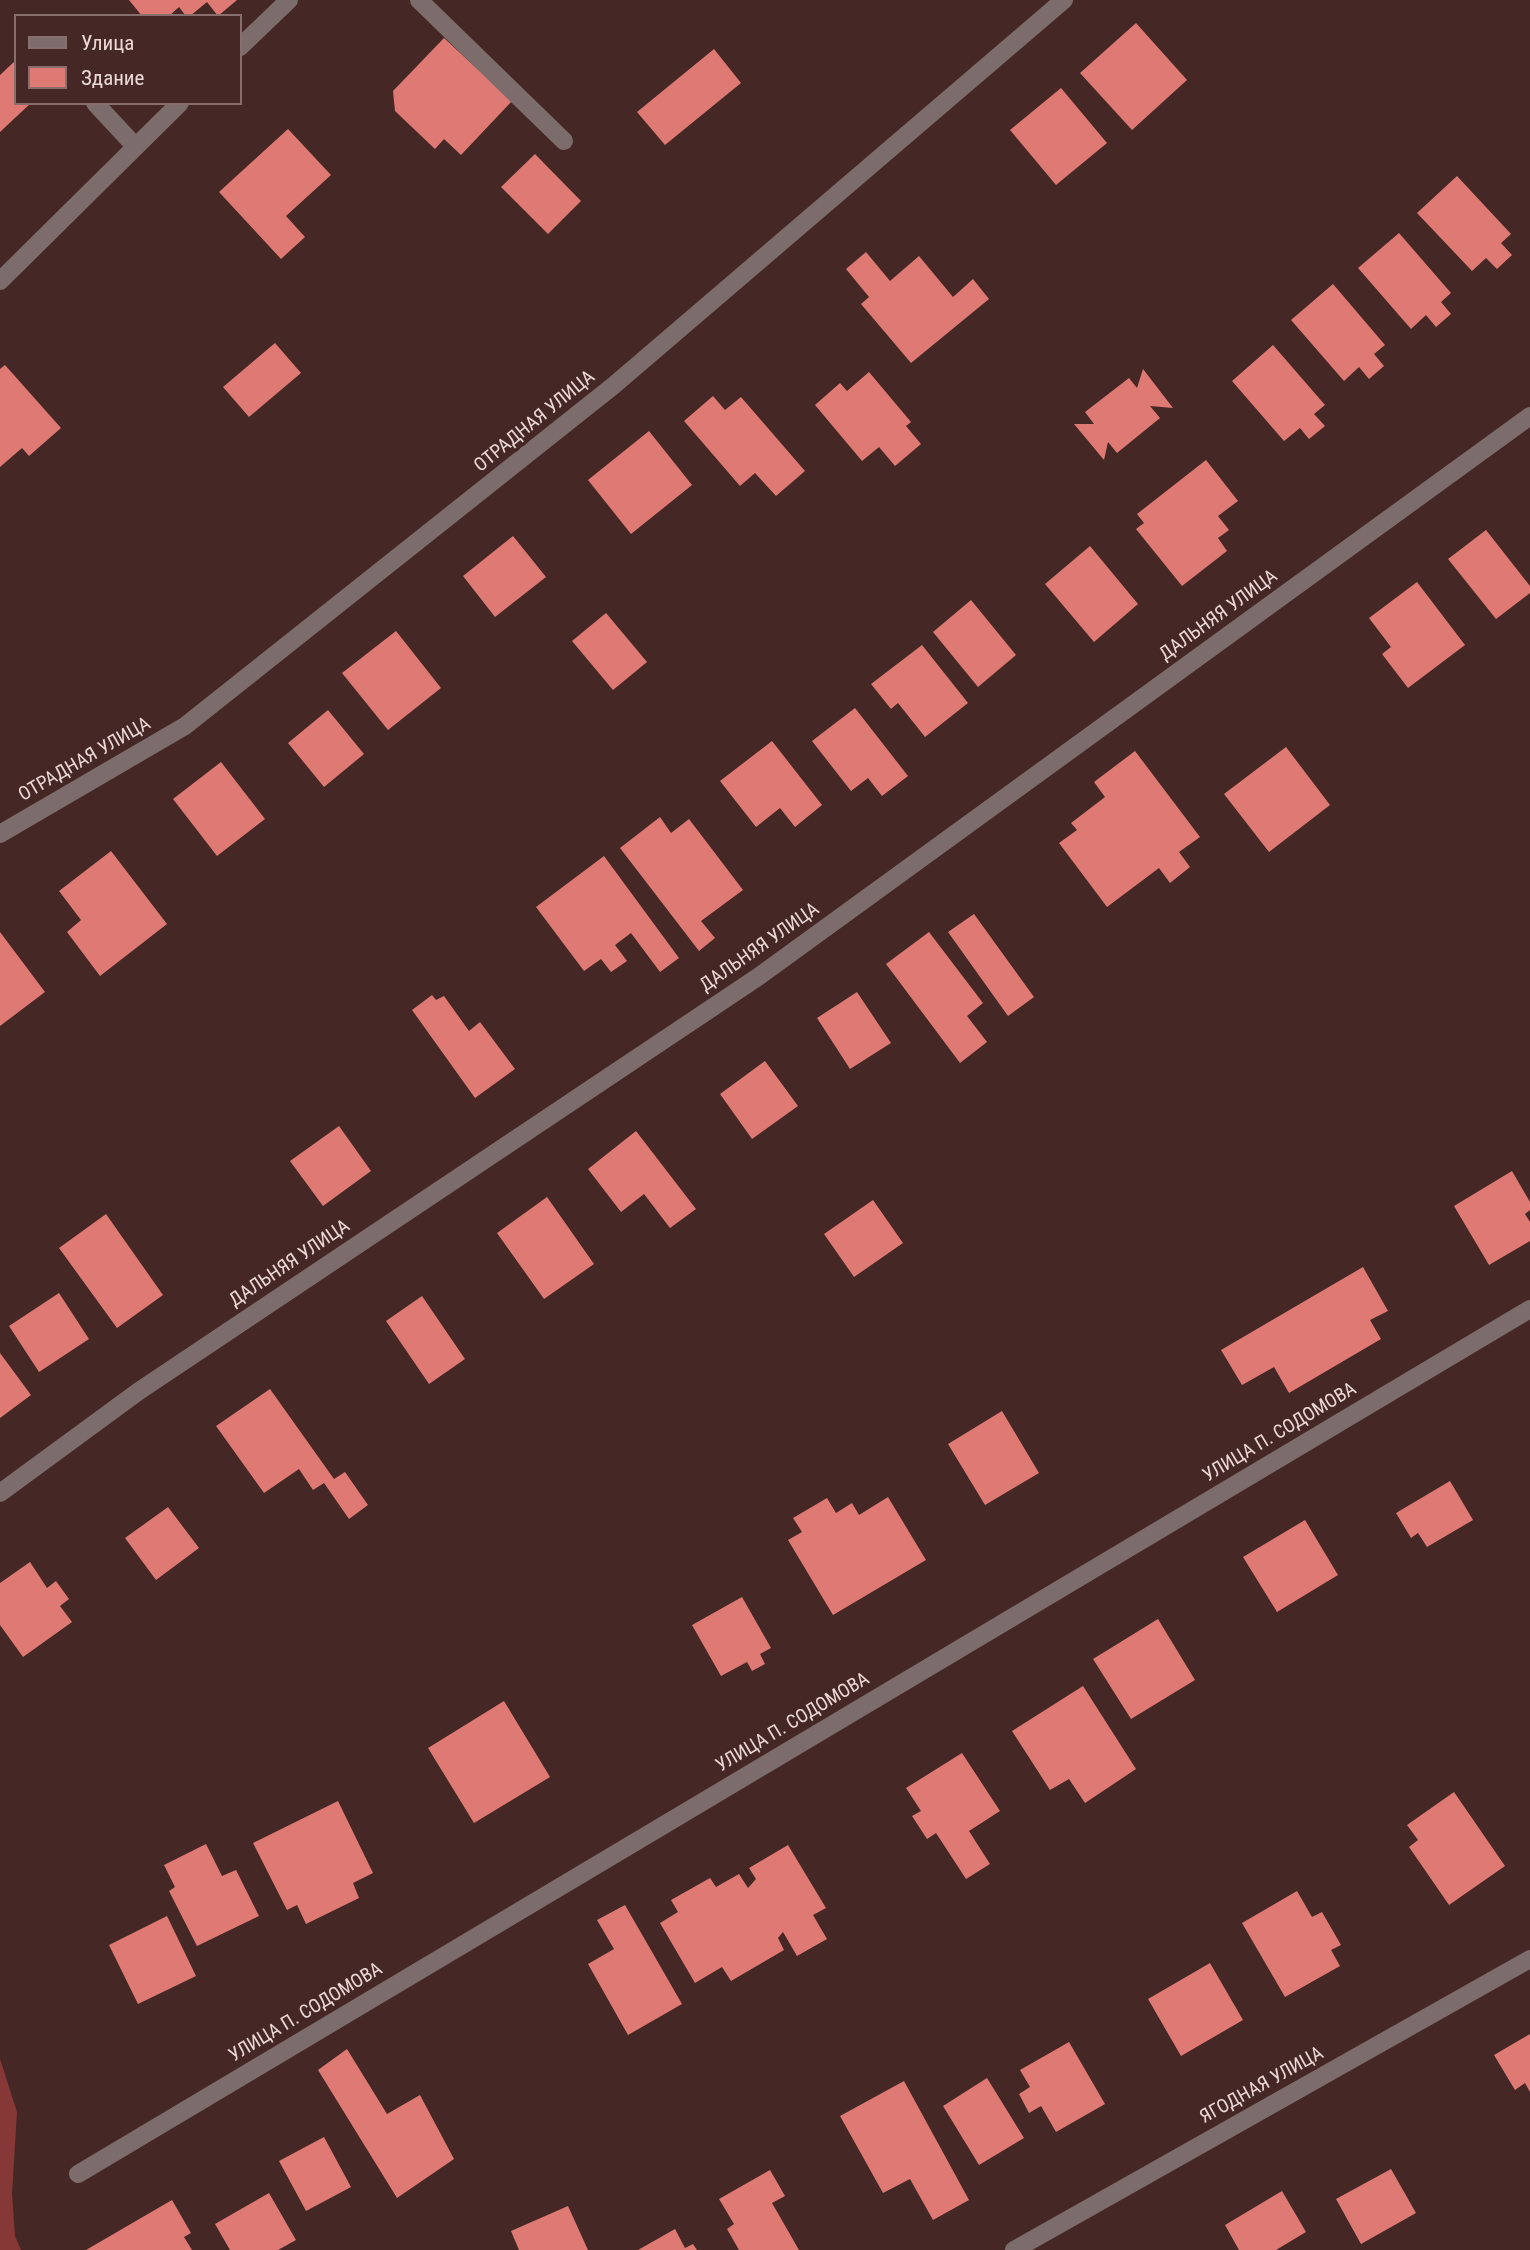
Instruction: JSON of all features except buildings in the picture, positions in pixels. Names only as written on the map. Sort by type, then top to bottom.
[{"type":"street","points":[[242,45],[289,0]]},
{"type":"street","points":[[419,0],[564,141]]},
{"type":"street","name":"ОТРАДНАЯ УЛИЦА","points":[[0,834],[185,726],[613,386],[1064,0]]},
{"type":"street","points":[[97,105],[135,146]]},
{"type":"street","points":[[0,281],[178,105]]},
{"type":"street","name":"ДАЛЬНЯЯ УЛИЦА","points":[[0,1493],[139,1391],[758,977],[1530,416]]},
{"type":"street","name":"УЛИЦА П. СОДОМОВА","points":[[78,2174],[1530,1308]]},
{"type":"street","name":"ЯГОДНАЯ УЛИЦА","points":[[1014,2250],[1530,1959]]},
{"type":"shaded area","points":[[0,2059],[17,2112],[12,2193],[15,2236],[21,2250],[0,2250]]}]
